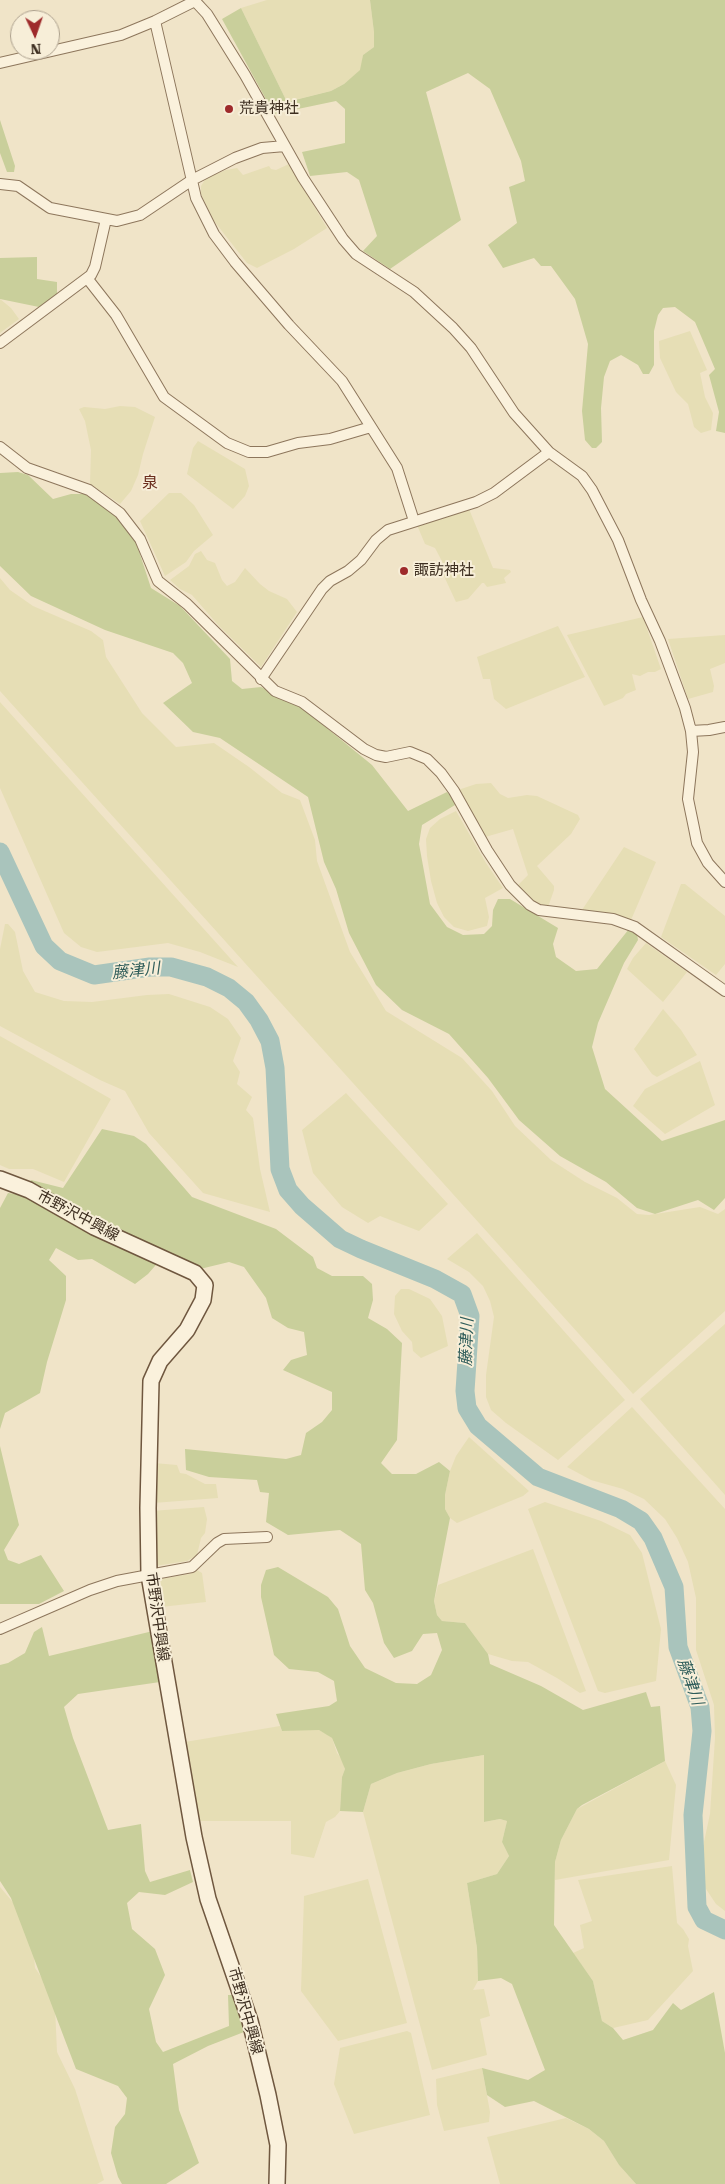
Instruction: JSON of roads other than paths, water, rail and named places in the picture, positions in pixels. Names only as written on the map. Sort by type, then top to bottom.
[{"type":"main road","name":"市野沢中興線","points":[[0,1179],[29,1190],[94,1226],[195,1273],[205,1285],[203,1300],[187,1330],[160,1361],[151,1381],[148,1508],[149,1575],[194,1837],[208,1899],[250,2021],[268,2095],[278,2145],[277,2184]]},
{"type":"street","points":[[0,63],[121,35],[155,21],[194,1],[208,14],[328,218],[356,254],[414,292],[453,328],[471,348],[514,413],[549,452],[582,476],[592,490],[608,519],[660,641],[685,708],[691,731],[693,752],[688,799],[697,844],[708,863],[725,882]]},
{"type":"street","points":[[155,21],[196,198],[219,241],[289,325],[342,381],[397,468],[414,521]]},
{"type":"street","points":[[0,184],[18,186],[50,208],[117,221],[140,215],[192,180],[235,158],[262,148],[285,146]]},
{"type":"street","points":[[0,343],[88,278],[95,267],[106,219]]},
{"type":"street","points":[[88,278],[116,315],[164,397],[227,443],[249,452],[267,452],[298,443],[330,439],[371,427]]},
{"type":"street","points":[[0,447],[27,468],[89,490],[120,512],[140,539],[158,581],[187,604],[275,691],[302,702],[376,756],[386,757],[410,752],[427,759],[441,773],[454,791],[487,850],[510,885],[530,905],[540,910],[613,918],[635,927],[725,991]]},
{"type":"street","points":[[261,679],[322,589],[330,581],[348,571],[361,560],[376,540],[388,530],[476,502],[494,494],[549,452]]},
{"type":"street","points":[[691,731],[725,727]]},
{"type":"street","points":[[0,1629],[90,1590],[149,1575],[192,1567],[217,1542],[224,1539],[267,1537]]},
{"type":"waterway","name":"藤津川","points":[[0,852],[44,946],[60,961],[94,975],[150,967],[171,967],[207,977],[229,988],[246,1002],[259,1020],[270,1041],[275,1068],[280,1169],[288,1190],[302,1206],[340,1239],[435,1279],[462,1294],[470,1316],[465,1391],[467,1408],[478,1426],[538,1477],[621,1509],[641,1521],[653,1538],[674,1587],[678,1647],[700,1707],[702,1731],[693,1815],[697,1907],[704,1920],[725,1930]]},
{"type":"place","name":"荒貴神社","points":[[229,109]]},
{"type":"place","name":"諏訪神社","points":[[404,571]]},
{"type":"district","name":"泉","points":[[150,483]]}]
